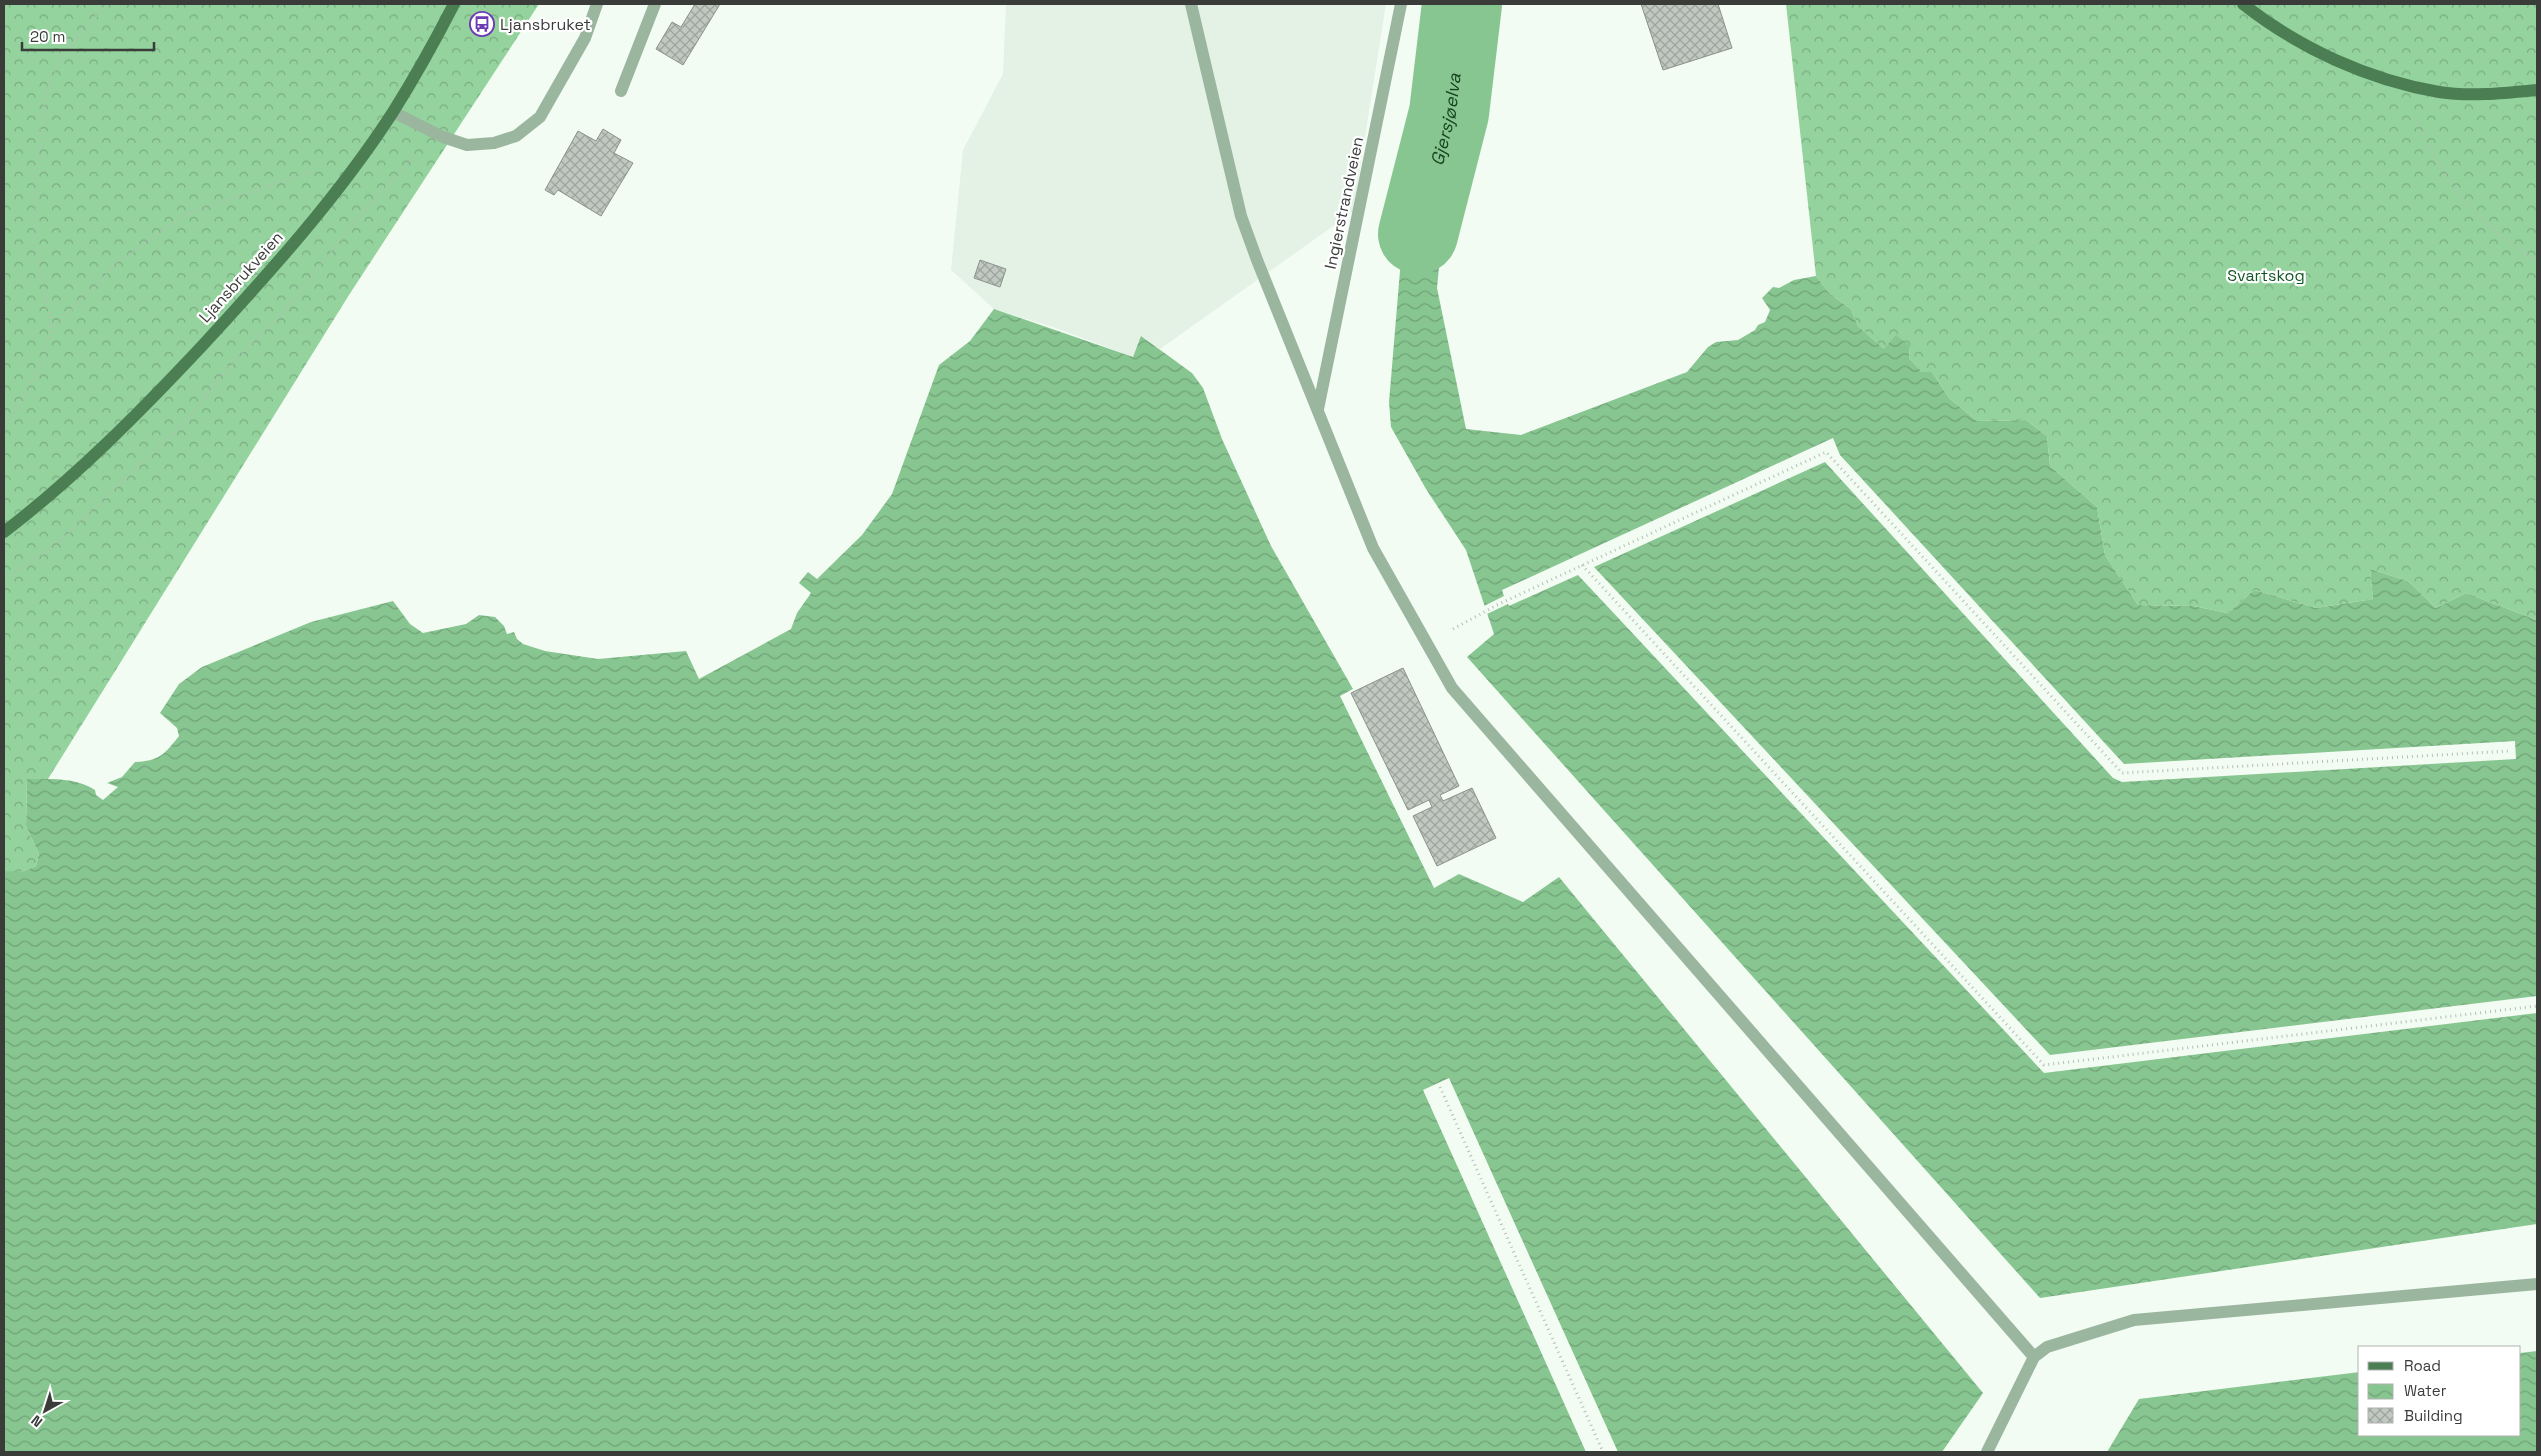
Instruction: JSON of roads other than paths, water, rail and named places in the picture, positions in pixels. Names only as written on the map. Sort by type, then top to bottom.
[{"type":"main road","name":"Ljansbrukveien","points":[[4,532],[67,480],[115,435],[217,330],[280,261],[374,141],[429,53],[454,4]]},
{"type":"main road","points":[[2243,4],[2261,18],[2306,46],[2354,68],[2398,83],[2440,92],[2507,93],[2537,90]]},
{"type":"street","points":[[393,112],[443,137],[467,146],[494,143],[516,136],[540,117],[585,38],[598,4]]},
{"type":"street","points":[[622,91],[655,4]]},
{"type":"street","points":[[1191,4],[1241,216],[1257,260],[1373,548],[1452,688],[2034,1357]]},
{"type":"street","name":"Ingierstrandveien","points":[[1318,409],[1401,4]]},
{"type":"street","points":[[1987,1452],[2034,1357],[2048,1347],[2134,1320],[2537,1284]]},
{"type":"water","points":[[1418,234],[1441,246],[1437,288],[1466,429],[1521,435],[1687,372],[1708,347],[1716,342],[1738,340],[1765,322],[1770,310],[1762,298],[1773,287],[1779,288],[1794,280],[1816,276],[1830,294],[1851,309],[1858,326],[1884,349],[1896,335],[1910,346],[1909,358],[1922,372],[1932,372],[1949,398],[1977,421],[2026,420],[2047,436],[2050,466],[2097,507],[2105,555],[2138,605],[2193,606],[2228,613],[2254,590],[2316,608],[2373,599],[2370,569],[2408,581],[2436,608],[2466,593],[2537,620],[2537,1224],[2040,1298],[1467,657],[1494,634],[1466,550],[1426,489],[1391,427],[1389,402],[1400,271],[1409,236]]},
{"type":"water","points":[[994,309],[1133,357],[1141,336],[1192,373],[1203,388],[1222,439],[1271,546],[1353,689],[1340,696],[1434,888],[1459,874],[1523,902],[1559,877],[1983,1393],[1942,1452],[4,1452],[4,871],[21,872],[36,866],[39,854],[26,826],[27,779],[62,780],[80,783],[95,790],[96,795],[103,800],[118,787],[107,783],[122,777],[135,762],[150,760],[160,756],[179,736],[177,728],[160,713],[179,684],[202,667],[311,622],[393,601],[410,624],[423,633],[466,624],[479,615],[495,617],[504,626],[507,634],[514,632],[517,639],[523,644],[545,651],[598,659],[686,651],[699,679],[791,629],[797,613],[811,593],[799,583],[808,572],[817,579],[862,535],[892,494],[939,365],[970,341]]},
{"type":"water","points":[[2537,1351],[2537,1452],[2107,1452],[2139,1399],[2358,1372],[2358,1436],[2521,1436],[2521,1353]]},
{"type":"waterway","name":"Gjersjøelva","points":[[1418,234],[1449,113],[1462,4]]},
{"type":"place","name":"Ljansbruket","points":[[482,24]]},
{"type":"park label","name":"Svartskog","points":[[2266,275]]}]
